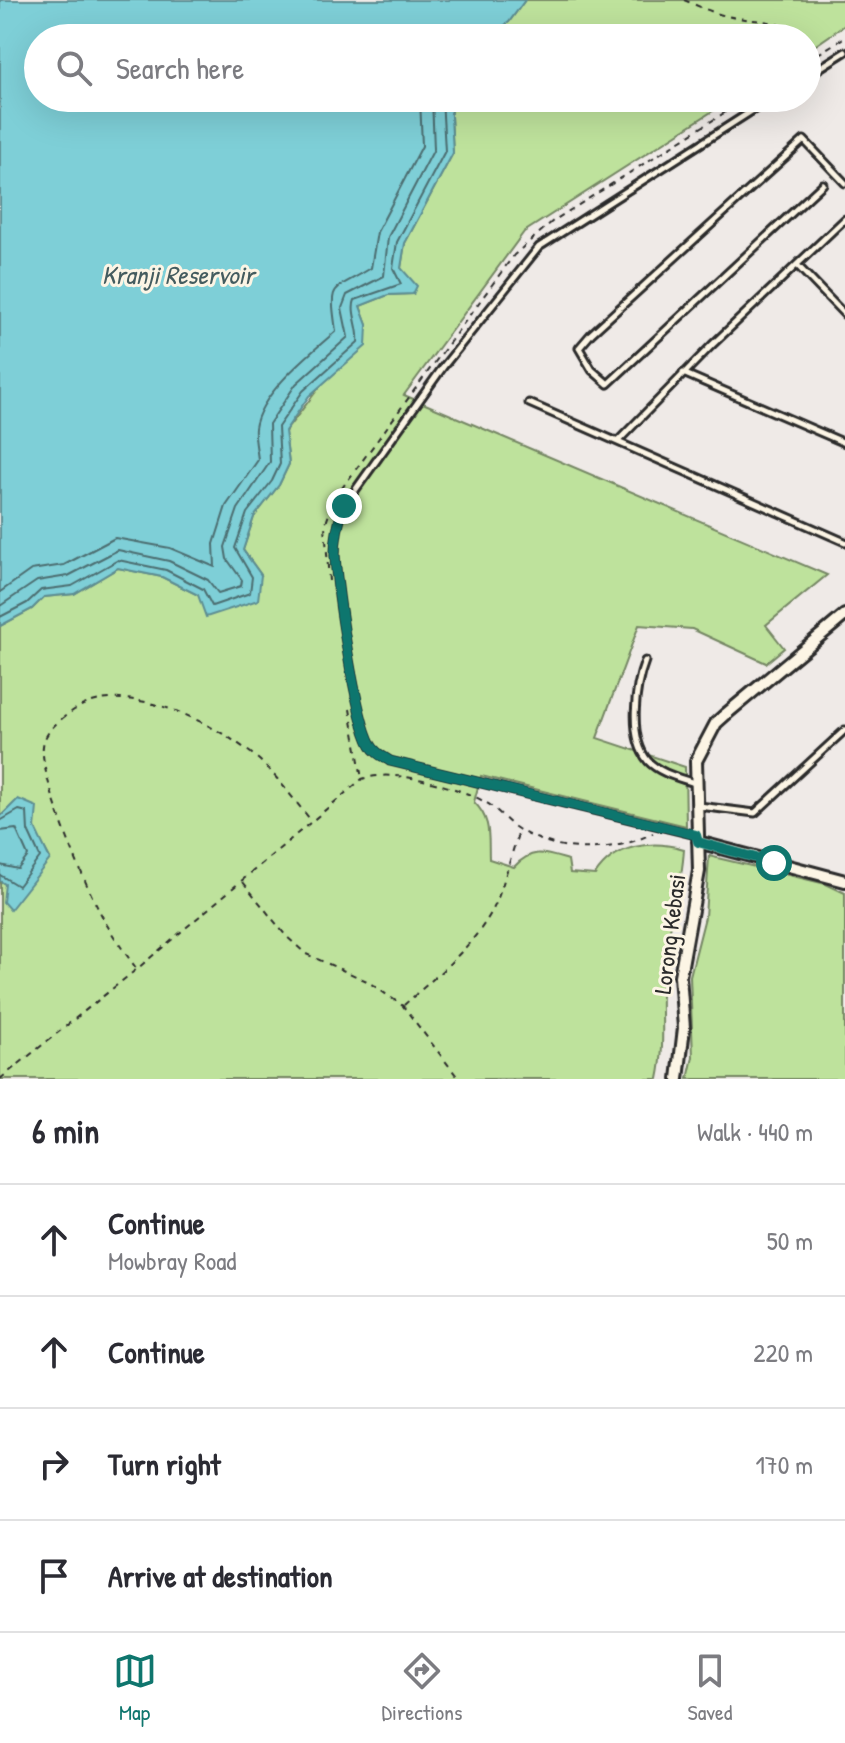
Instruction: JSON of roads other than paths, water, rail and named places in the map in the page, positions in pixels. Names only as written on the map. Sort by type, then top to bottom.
[{"type":"street","points":[[695,783],[696,761],[716,723],[845,615]]},
{"type":"street","name":"Lorong Kebasi","points":[[678,1079],[684,1028],[680,976],[697,891],[698,806],[695,783]]},
{"type":"street","points":[[697,838],[845,881]]},
{"type":"lane","points":[[821,67],[845,52]]},
{"type":"lane","points":[[697,838],[666,827],[390,761],[378,754],[367,732],[355,682],[335,556],[336,529],[344,506],[443,367],[539,247],[750,112]]},
{"type":"lane","points":[[823,184],[608,384],[592,370],[579,348],[591,334],[804,140],[845,183]]},
{"type":"lane","points":[[618,441],[683,373],[845,219]]},
{"type":"lane","points":[[797,265],[845,315]]},
{"type":"lane","points":[[683,373],[845,443]]},
{"type":"lane","points":[[529,403],[845,542]]},
{"type":"lane","points":[[645,661],[639,675],[637,713],[643,753],[658,768],[695,783]]},
{"type":"lane","points":[[698,806],[755,813],[845,730]]},
{"type":"water","name":"Kranji Reservoir","points":[[0,0],[525,0],[506,24],[24,24],[24,112],[451,112],[453,153],[405,243],[401,268],[417,286],[413,294],[388,295],[360,306],[367,325],[366,346],[309,396],[285,431],[289,464],[279,485],[254,517],[243,550],[261,575],[258,600],[206,617],[198,595],[162,577],[118,568],[74,594],[44,597],[32,609],[0,626]]},
{"type":"water","points":[[18,799],[37,807],[35,828],[50,859],[10,910],[3,902],[5,884],[0,881],[0,817]]}]
